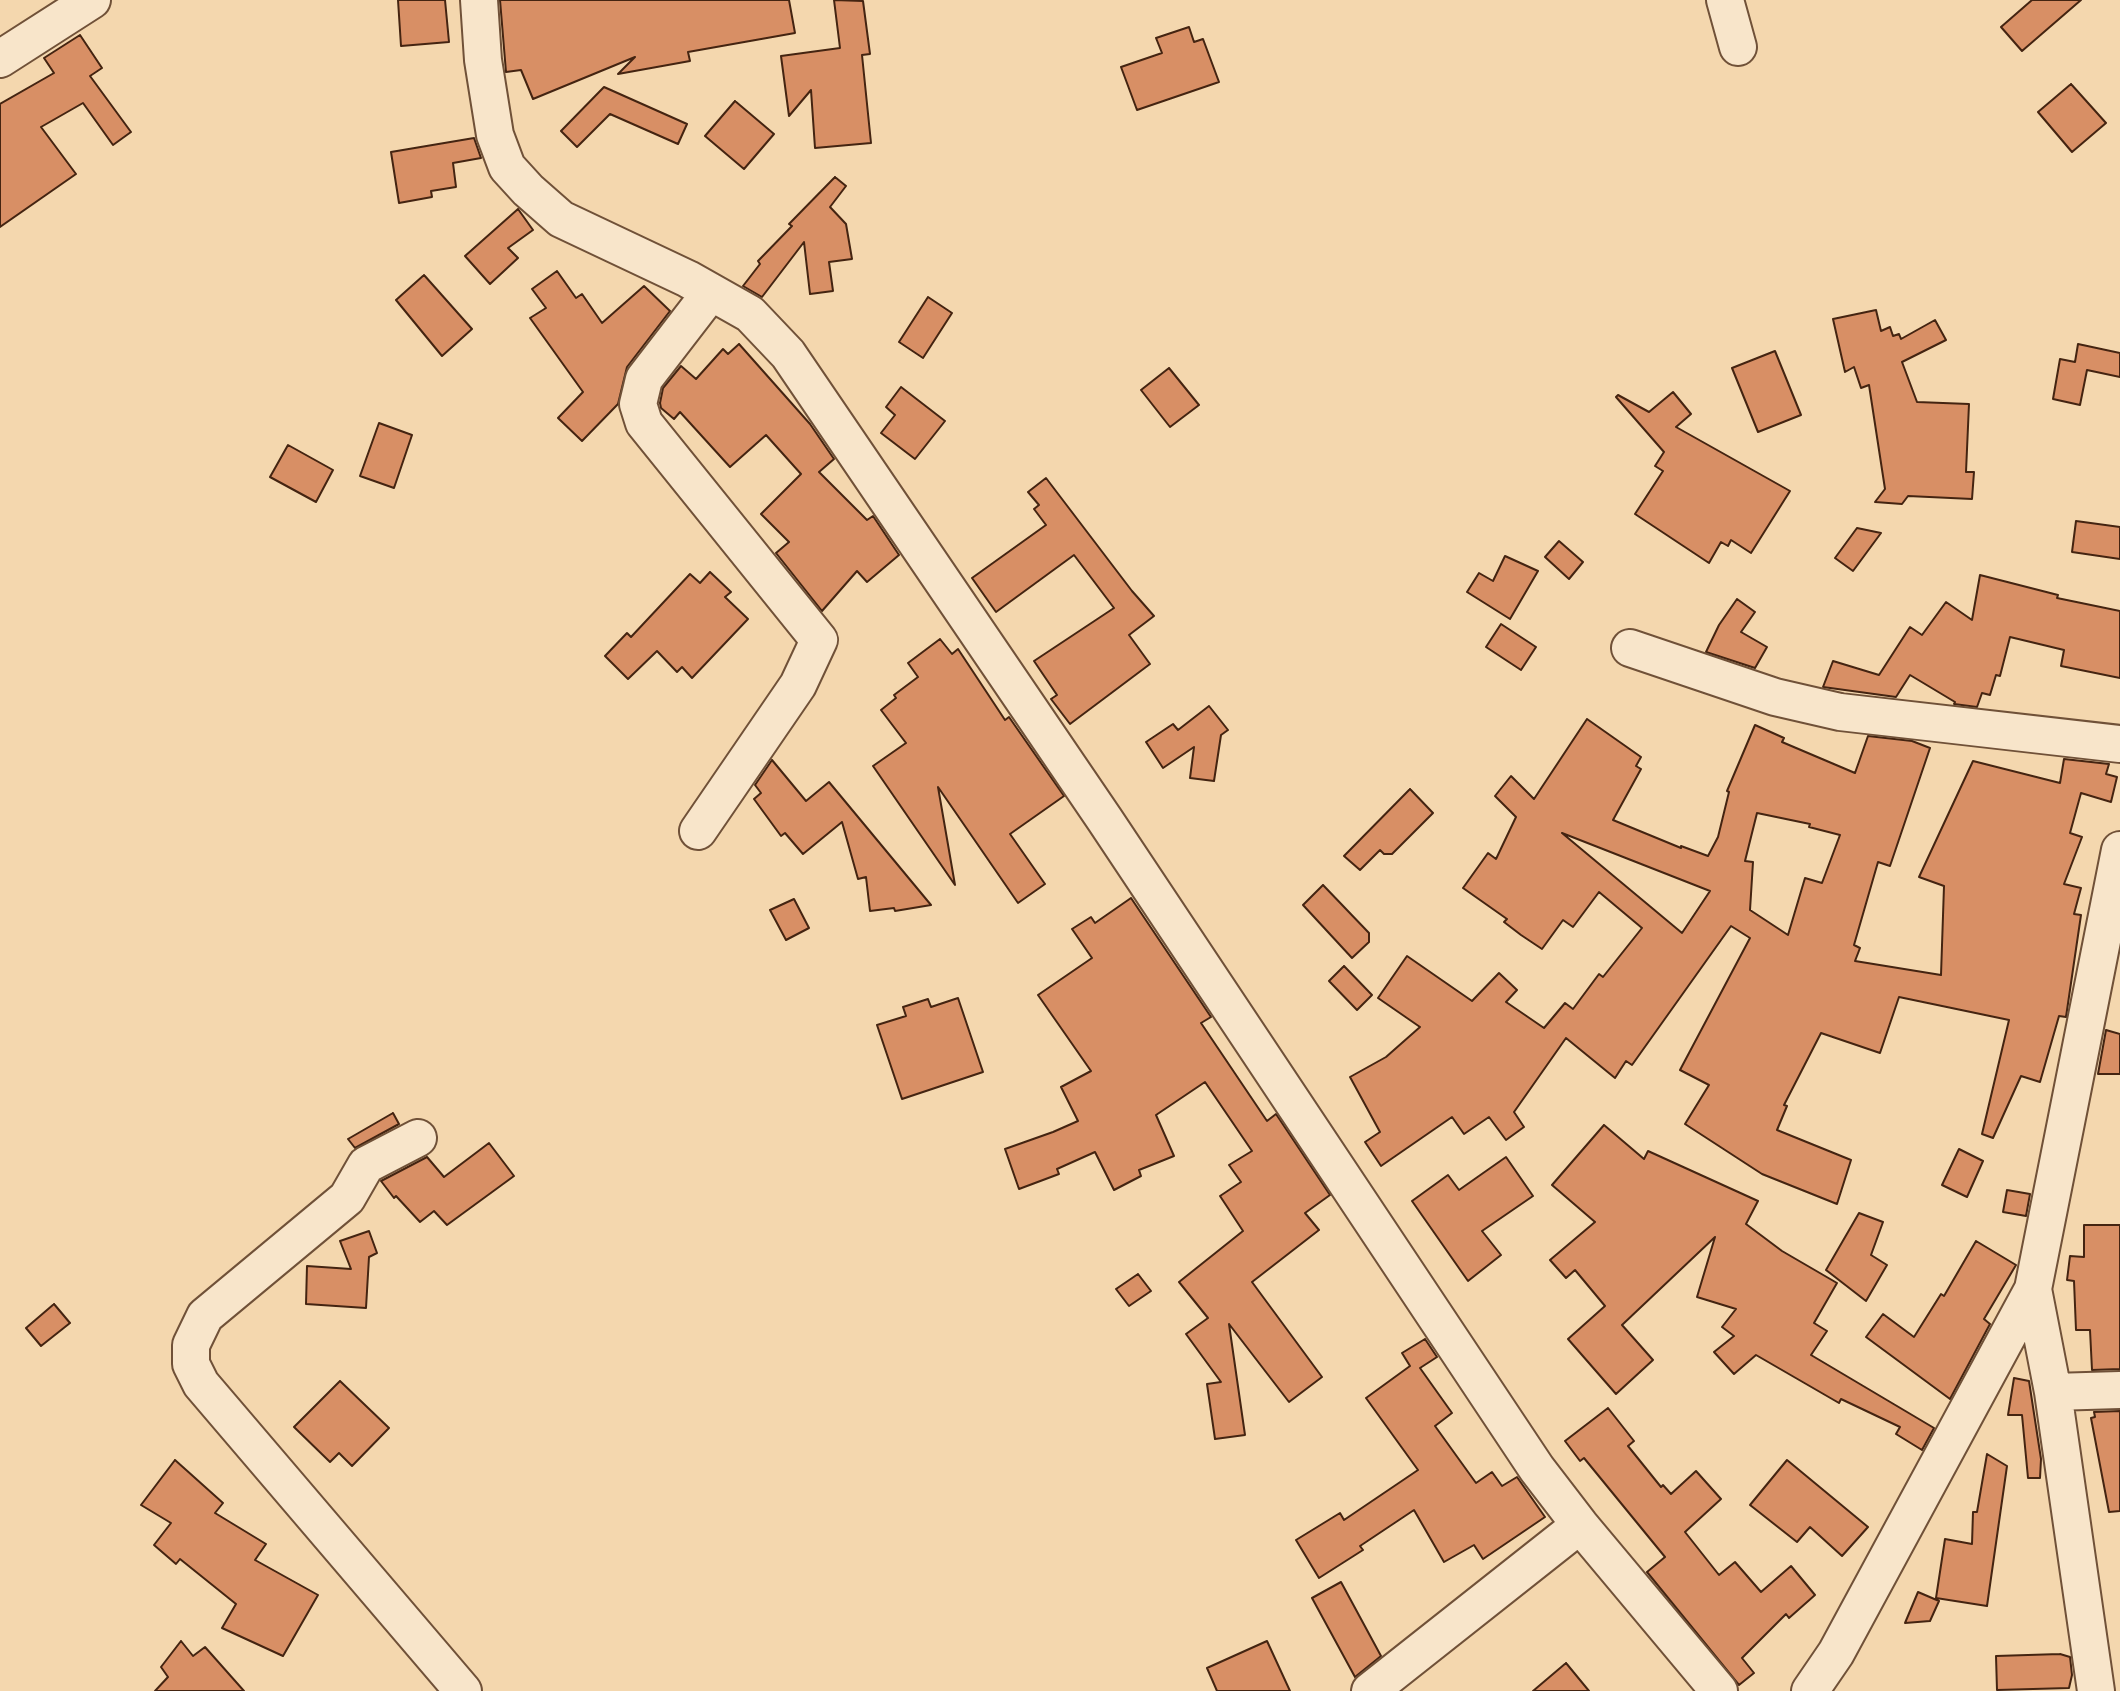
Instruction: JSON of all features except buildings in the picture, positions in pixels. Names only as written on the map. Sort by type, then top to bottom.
[{"type":"street","points":[[0,59],[92,0]]},
{"type":"street","points":[[479,0],[483,60],[495,135],[507,167],[561,219],[750,314],[788,354],[1105,820],[1537,1469],[1719,1691]]},
{"type":"street","points":[[1725,0],[1738,47]]},
{"type":"street","points":[[698,831],[798,685],[819,640],[644,423],[638,404],[644,379],[711,292]]},
{"type":"street","points":[[1630,648],[1775,697],[1840,712],[2120,744]]},
{"type":"street","points":[[1810,1691],[1836,1653],[2033,1289],[2120,850]]},
{"type":"street","points":[[418,1138],[366,1165],[347,1198],[205,1316],[191,1345],[191,1364],[201,1384],[463,1691]]},
{"type":"street","points":[[2033,1289],[2053,1392],[2096,1691]]},
{"type":"street","points":[[2053,1392],[2120,1390]]},
{"type":"street","points":[[1370,1691],[1580,1525]]}]
